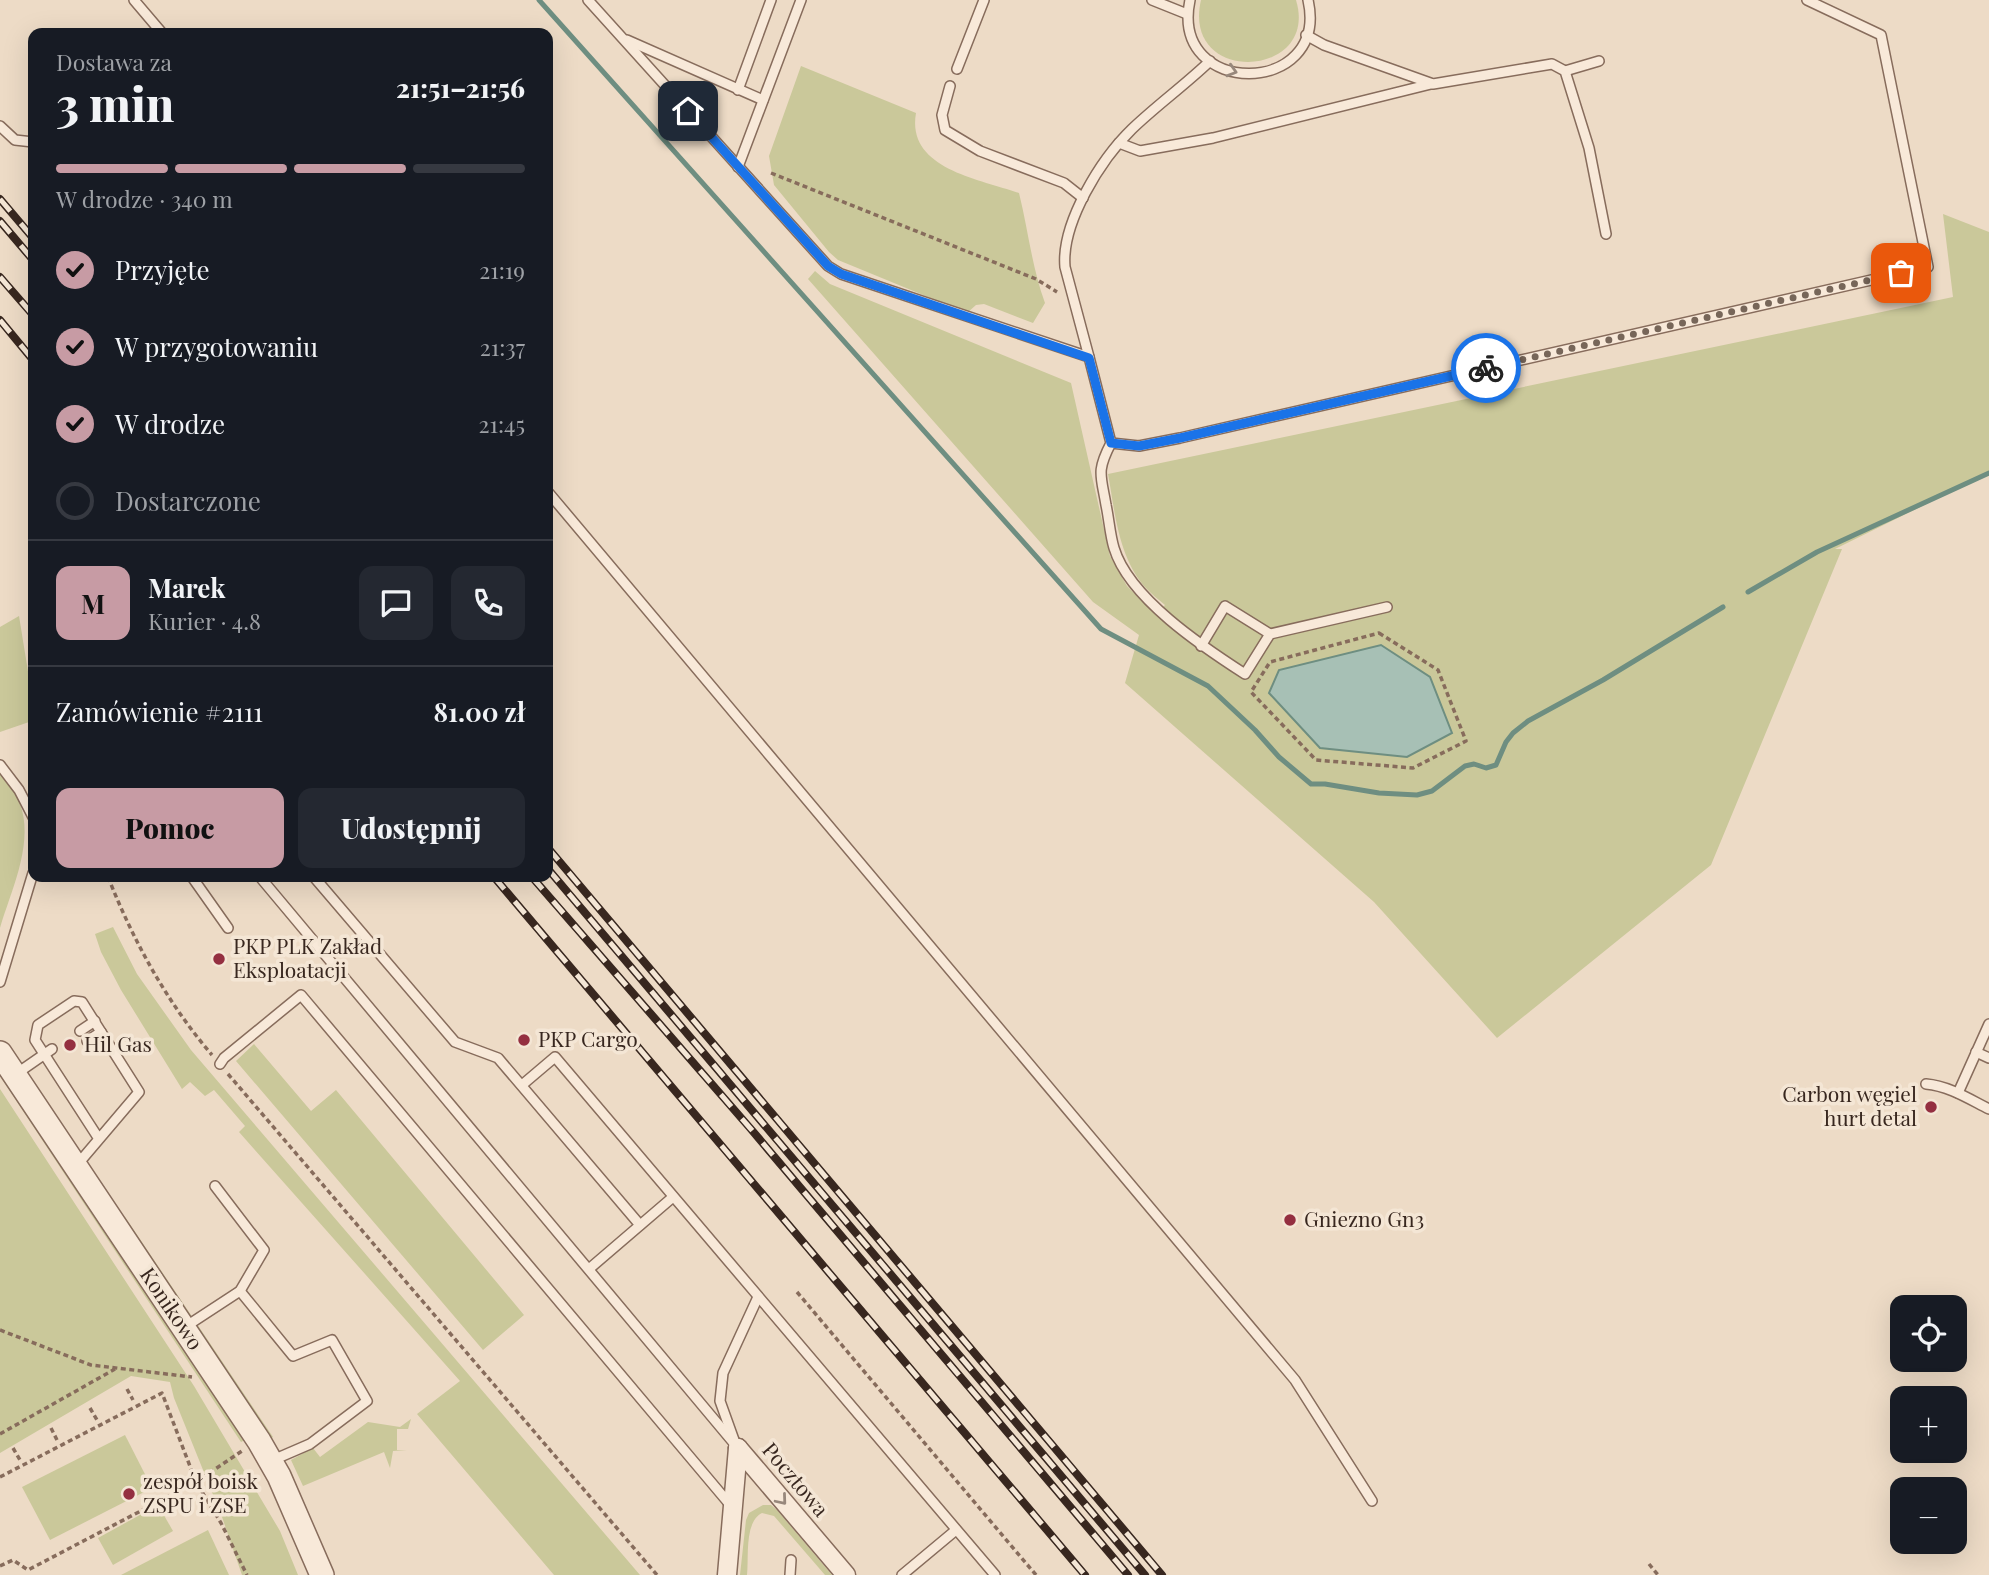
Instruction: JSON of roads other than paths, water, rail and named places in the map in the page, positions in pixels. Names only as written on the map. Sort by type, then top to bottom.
[{"type":"street","name":"Konikowo","points":[[0,1054],[271,1461],[322,1575]]},
{"type":"street","name":"Pocztowa","points":[[727,1575],[738,1448]]},
{"type":"street","name":"Pocztowa","points":[[738,1448],[846,1575]]},
{"type":"lane","points":[[134,0],[158,28]]},
{"type":"lane","points":[[589,0],[828,266],[841,274],[1089,358]]},
{"type":"lane","points":[[738,90],[771,0]]},
{"type":"lane","points":[[738,167],[801,0]]},
{"type":"lane","points":[[957,69],[984,0]]},
{"type":"lane","points":[[1152,0],[1187,14]]},
{"type":"lane","points":[[1190,0],[1187,14],[1194,41],[1210,61],[1232,73],[1248,75],[1265,73],[1294,56],[1306,35],[1310,17],[1308,0]]},
{"type":"lane","points":[[1111,443],[1139,446],[1180,438],[1928,267],[1881,35],[1807,0]]},
{"type":"lane","points":[[1306,35],[1324,45],[1433,84]]},
{"type":"lane","points":[[622,37],[763,100]]},
{"type":"lane","points":[[1210,61],[1119,143],[1083,198],[1068,233],[1064,252],[1074,303],[1111,443],[1099,465],[1114,549],[1128,576],[1149,600],[1201,646],[1245,674],[1270,634]]},
{"type":"lane","points":[[1565,71],[1598,61]]},
{"type":"lane","points":[[1119,143],[1140,150],[1213,138],[1433,84],[1552,64],[1565,71],[1589,148],[1606,234]]},
{"type":"lane","points":[[950,86],[942,115],[945,130],[980,151],[1064,183],[1083,198]]},
{"type":"lane","points":[[0,126],[15,140],[28,141]]},
{"type":"lane","points":[[553,498],[1294,1380],[1372,1501]]},
{"type":"lane","points":[[1201,646],[1225,606],[1270,634],[1387,607]]},
{"type":"lane","points":[[0,765],[28,807]]},
{"type":"lane","points":[[0,982],[30,882]]},
{"type":"lane","points":[[196,882],[228,928]]},
{"type":"lane","points":[[264,882],[738,1448]]},
{"type":"lane","points":[[318,882],[455,1042],[498,1058],[640,1225]]},
{"type":"lane","points":[[220,1065],[224,1058],[301,995],[733,1508]]},
{"type":"lane","points":[[75,1167],[99,1139],[139,1092],[82,1002],[74,1001],[38,1025],[36,1040],[55,1062],[99,1139]]},
{"type":"lane","points":[[80,1031],[94,1021]]},
{"type":"lane","points":[[1958,1093],[1989,1024]]},
{"type":"lane","points":[[87,1041],[101,1032]]},
{"type":"lane","points":[[14,1075],[48,1052]]},
{"type":"lane","points":[[1976,1052],[1989,1058]]},
{"type":"lane","points":[[522,1085],[555,1057],[995,1575]]},
{"type":"lane","points":[[1926,1084],[1958,1093],[1989,1109]]},
{"type":"lane","points":[[183,1328],[240,1291],[264,1250],[215,1186]]},
{"type":"lane","points":[[589,1269],[673,1197]]},
{"type":"lane","points":[[240,1291],[293,1356],[332,1340],[367,1401],[310,1444],[271,1461]]},
{"type":"lane","points":[[738,1448],[720,1401],[723,1373],[758,1297]]},
{"type":"lane","points":[[902,1575],[956,1530]]},
{"type":"lane","points":[[790,1560],[790,1575]]},
{"type":"waterway","points":[[539,0],[1101,629],[1208,686],[1255,730],[1279,757],[1311,784],[1417,795],[1432,791],[1465,766],[1474,764],[1486,768],[1496,765],[1506,742],[1528,721],[1603,680],[1723,607]]},
{"type":"waterway","points":[[1748,592],[1817,552],[1989,473]]},
{"type":"railway","points":[[0,199],[28,232]]},
{"type":"railway","points":[[0,221],[28,254]]},
{"type":"railway","points":[[0,277],[28,309]]},
{"type":"railway","points":[[0,320],[28,354]]},
{"type":"railway","points":[[553,854],[1162,1575]]},
{"type":"railway","points":[[553,875],[1145,1575]]},
{"type":"railway","points":[[498,882],[1085,1575]]},
{"type":"railway","points":[[536,882],[750,1128],[1128,1575]]},
{"type":"place","name":"PKP PLK Zakład Eksploatacji","points":[[219,959]]},
{"type":"place","name":"PKP Cargo","points":[[524,1040]]},
{"type":"place","name":"Hil Gas","points":[[70,1045]]},
{"type":"place","name":"Carbon węgiel hurt detal","points":[[1931,1107]]},
{"type":"place","name":"Gniezno Gn3","points":[[1290,1220]]},
{"type":"place","name":"zespół boisk ZSPU i ZSE","points":[[129,1494]]}]
